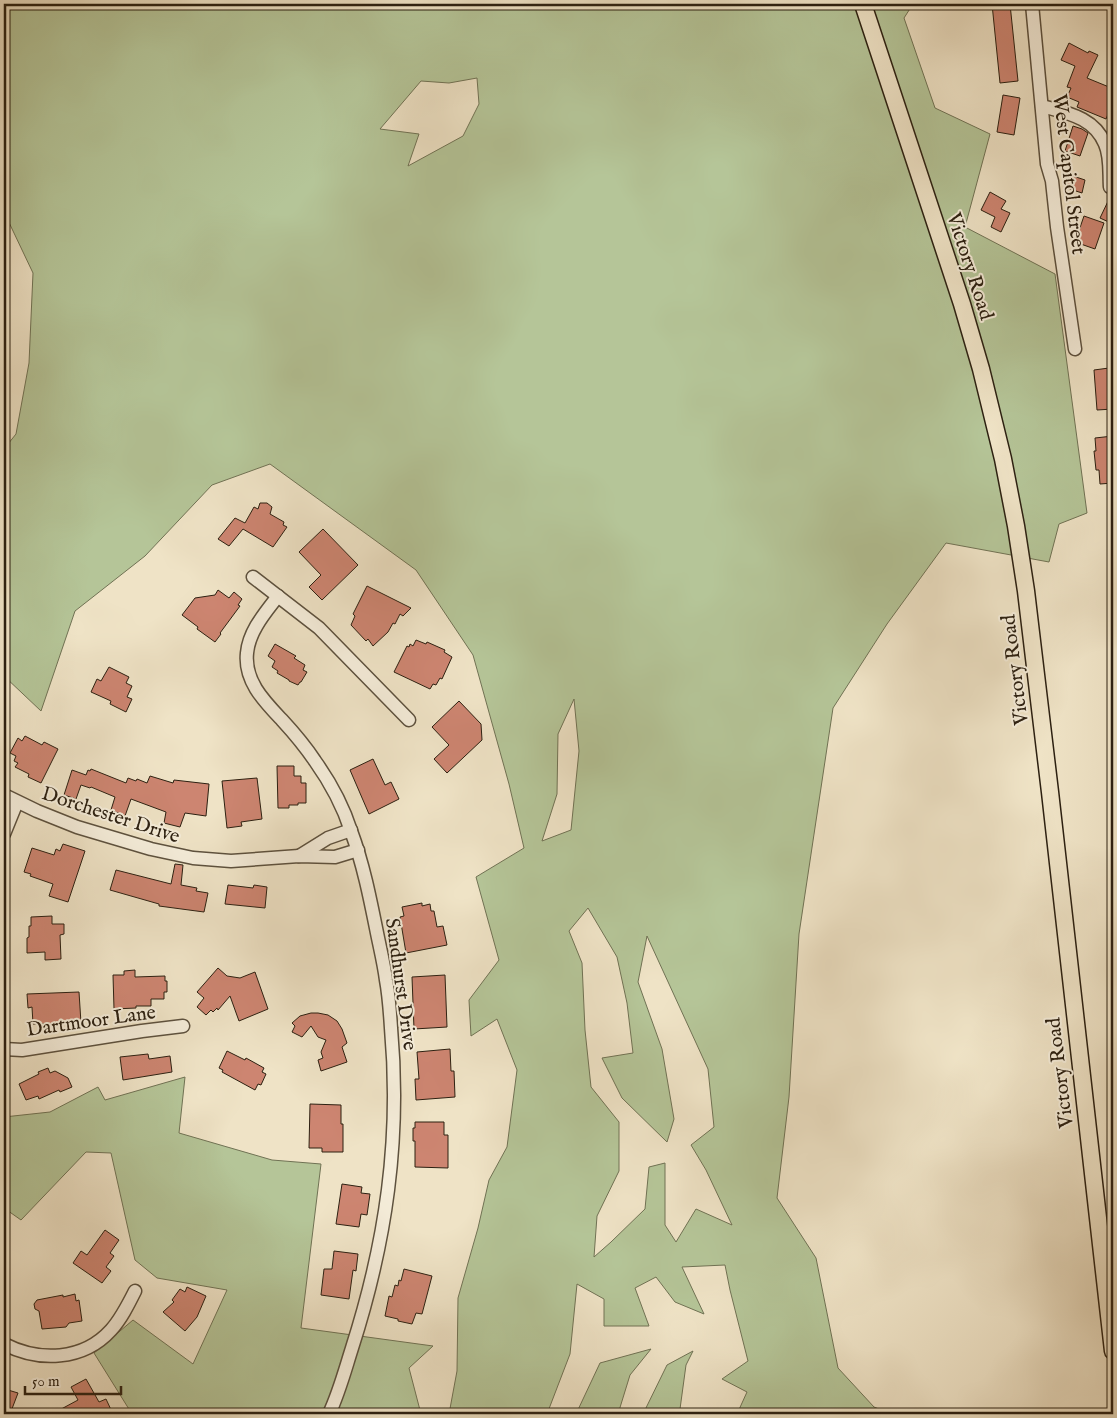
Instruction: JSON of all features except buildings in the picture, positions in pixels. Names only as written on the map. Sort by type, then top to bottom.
[{"type":"main road","name":"Victory Road","points":[[863,4],[965,313],[981,369],[1013,509],[1034,658],[1113,1351]]},
{"type":"street","name":"West Capitol Street","points":[[1032,4],[1047,164],[1052,180],[1075,349]]},
{"type":"street","points":[[1042,106],[1073,115],[1094,126],[1106,145],[1110,187]]},
{"type":"street","points":[[253,577],[319,628],[409,720]]},
{"type":"street","name":"Sandhurst Drive","points":[[278,596],[256,626],[249,643],[246,660],[247,669],[256,690],[304,745],[319,766],[339,800],[352,830],[373,911],[386,981],[394,1061],[392,1148],[388,1196],[380,1241],[369,1291],[330,1414]]},
{"type":"street","name":"Dorchester Drive","points":[[4,795],[56,820],[150,850],[193,858],[231,861],[299,856],[335,857],[358,850]]},
{"type":"street","points":[[4,834],[17,802]]},
{"type":"street","name":"Dorchester Drive","points":[[299,856],[328,838],[352,830]]},
{"type":"street","name":"Dartmoor Lane","points":[[4,1049],[22,1050],[183,1026]]},
{"type":"street","points":[[4,1344],[36,1356],[59,1355],[82,1350],[98,1341],[111,1330],[124,1312],[135,1291]]},
{"type":"green space","points":[[4,4],[913,4],[904,18],[935,108],[990,134],[965,227],[1055,274],[1087,513],[1059,524],[1049,562],[946,543],[887,624],[833,708],[799,934],[789,1097],[777,1198],[816,1258],[838,1368],[874,1407],[891,1414],[737,1414],[747,1392],[722,1379],[748,1361],[725,1265],[682,1267],[704,1314],[675,1302],[656,1277],[635,1288],[649,1326],[604,1326],[604,1299],[577,1284],[570,1354],[547,1414],[449,1414],[457,1371],[458,1298],[478,1228],[489,1180],[507,1147],[517,1070],[497,1019],[471,1036],[469,1000],[499,960],[476,877],[524,848],[509,784],[473,655],[416,570],[270,464],[212,485],[145,556],[75,611],[41,711],[4,676],[4,449],[16,434],[29,363],[33,273],[4,212]],"holes":[[[477,78],[479,104],[463,136],[408,166],[419,134],[380,129],[421,81],[449,83]],[[574,699],[579,751],[571,830],[542,841],[557,794],[558,734]],[[588,908],[617,957],[627,1003],[633,1053],[602,1058],[622,1098],[667,1142],[674,1119],[662,1049],[638,982],[647,936],[708,1069],[714,1127],[691,1145],[706,1170],[732,1225],[696,1209],[676,1242],[665,1225],[665,1163],[649,1167],[645,1209],[594,1257],[597,1216],[619,1171],[619,1122],[591,1087],[585,1030],[582,963],[569,931]]]},
{"type":"green space","points":[[185,1077],[179,1133],[272,1160],[321,1164],[301,1328],[433,1346],[409,1368],[421,1414],[132,1414],[94,1353],[133,1320],[193,1364],[227,1290],[157,1278],[135,1260],[111,1153],[86,1152],[21,1220],[4,1208],[4,1117],[50,1112],[98,1087],[105,1100]]},
{"type":"green space","points":[[651,1349],[630,1375],[618,1414],[576,1414],[600,1363]]},
{"type":"green space","points":[[693,1351],[686,1365],[680,1409],[684,1414],[643,1414],[667,1365]]}]
